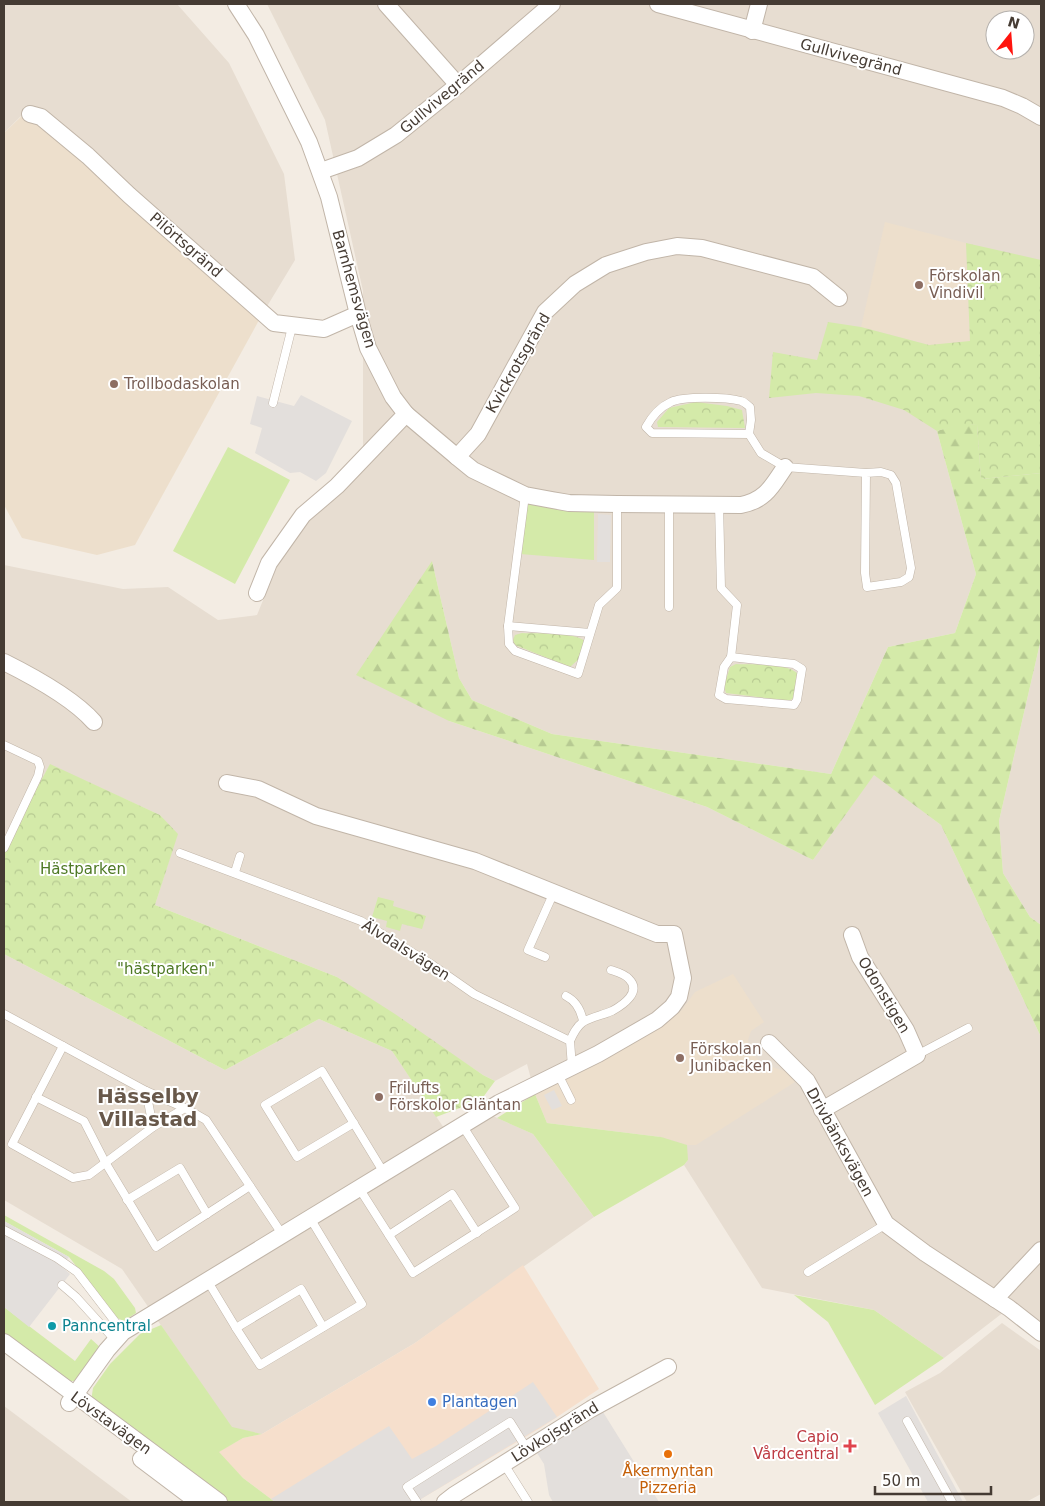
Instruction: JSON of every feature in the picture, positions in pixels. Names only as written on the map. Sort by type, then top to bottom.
[{"type":"street","name":"Barnhemsvägen","points":[[236,4],[256,35],[309,142],[329,197],[368,348],[394,397],[406,414]]},
{"type":"street","points":[[386,4],[458,85]]},
{"type":"street","name":"Gullvivegränd","points":[[321,171],[358,158],[396,135],[458,85],[552,4]]},
{"type":"street","name":"Gullvivegränd","points":[[658,4],[1003,98],[1041,117]]},
{"type":"street","points":[[752,31],[759,4]]},
{"type":"street","name":"Pilörtsgränd","points":[[30,114],[41,117],[88,156],[129,195],[274,323],[324,330],[358,314]]},
{"type":"street","name":"Kvickrotsgränd","points":[[457,457],[478,434],[545,312],[575,284],[606,265],[646,252],[677,246],[702,248],[813,277],[839,298]]},
{"type":"street","points":[[257,593],[269,563],[303,515],[336,486],[406,414],[473,470],[525,495],[569,503],[742,504],[755,502],[768,493],[786,467]]},
{"type":"street","points":[[4,662],[63,696],[84,711],[94,722]]},
{"type":"street","points":[[72,1400],[106,1350],[119,1336],[207,1280],[499,1102],[598,1054],[657,1020],[672,1007],[679,997],[683,978],[674,934],[657,934],[475,861],[316,816],[258,789],[227,784]]},
{"type":"street","name":"Odonstigen","points":[[852,935],[860,957],[906,1030],[917,1055]]},
{"type":"street","name":"Drivbänksvägen","points":[[769,1043],[807,1082],[886,1224],[924,1253],[995,1299],[1041,1333]]},
{"type":"street","points":[[822,1110],[917,1055]]},
{"type":"street","points":[[995,1299],[1041,1250]]},
{"type":"street","name":"Lövstavägen","points":[[4,1342],[198,1502]]},
{"type":"street","name":"Lövstavägen","points":[[4,1354],[218,1502]]},
{"type":"street","name":"Lövkojsgränd","points":[[445,1502],[591,1409],[668,1367]]},
{"type":"lane","points":[[273,403],[292,327]]},
{"type":"lane","points":[[749,434],[652,433],[646,427],[651,418],[672,401],[714,397],[743,401],[750,407],[749,434],[761,453],[786,467],[866,473],[881,472],[891,475],[896,484],[910,568],[909,577],[901,582],[867,587],[865,572],[866,473]]},
{"type":"lane","points":[[525,495],[508,626],[508,644],[515,651],[578,674],[599,605],[616,588],[617,504]]},
{"type":"lane","points":[[669,504],[669,607]]},
{"type":"lane","points":[[719,504],[721,588],[737,605],[731,657],[724,667],[718,695],[726,699],[794,705],[802,669],[794,664],[731,657]]},
{"type":"lane","points":[[508,626],[590,633]]},
{"type":"lane","points":[[4,745],[38,762],[40,768],[4,848]]},
{"type":"lane","name":"Älvdalsvägen","points":[[180,852],[361,921],[431,964],[474,994],[570,1041]]},
{"type":"lane","points":[[236,872],[240,856]]},
{"type":"lane","points":[[545,957],[528,950],[554,892]]},
{"type":"lane","points":[[571,1100],[565,1070],[570,1041],[576,1028],[584,1021],[612,1011],[628,1000],[633,993],[634,988],[629,979],[611,970]]},
{"type":"lane","points":[[566,996],[580,1010],[584,1021]]},
{"type":"lane","points":[[4,1014],[146,1091],[185,1108],[206,1120],[282,1234]]},
{"type":"lane","points":[[917,1055],[968,1028]]},
{"type":"lane","points":[[63,1046],[12,1144],[74,1178],[89,1175],[153,1127],[185,1108]]},
{"type":"lane","points":[[354,1123],[297,1157],[265,1105],[322,1071],[354,1123],[384,1173]]},
{"type":"lane","points":[[146,1091],[153,1127]]},
{"type":"lane","points":[[36,1097],[84,1121],[105,1162],[156,1247],[250,1186]]},
{"type":"lane","points":[[359,1188],[413,1273],[515,1208],[462,1125]]},
{"type":"lane","points":[[128,1200],[180,1168],[207,1214]]},
{"type":"lane","points":[[389,1235],[452,1194],[477,1233]]},
{"type":"lane","points":[[207,1280],[260,1365],[362,1304],[310,1218]]},
{"type":"lane","points":[[808,1272],[886,1224]]},
{"type":"lane","points":[[4,1230],[56,1258],[76,1272],[119,1336]]},
{"type":"lane","points":[[62,1285],[119,1336]]},
{"type":"lane","points":[[236,1328],[301,1289],[323,1327]]},
{"type":"lane","points":[[417,1502],[407,1487],[510,1422],[527,1449]]},
{"type":"lane","points":[[907,1422],[952,1502]]},
{"type":"lane","points":[[504,1464],[528,1502]]},
{"type":"shaded area","points":[[4,4],[177,4],[229,63],[284,174],[295,260],[263,313],[25,112],[4,133]]},
{"type":"shaded area","points":[[267,4],[1041,4],[1041,473],[981,479],[937,431],[976,574],[955,633],[888,647],[831,774],[552,734],[472,700],[459,678],[432,561],[449,721],[707,807],[813,860],[874,774],[941,825],[1041,1037],[1041,1324],[1013,1305],[944,1358],[874,1310],[762,1288],[684,1165],[688,1160],[661,1137],[535,1094],[527,1064],[495,1081],[483,1075],[337,977],[155,905],[177,835],[160,815],[50,765],[4,849],[4,565],[123,589],[168,587],[218,620],[257,615],[286,544],[363,468],[363,291],[325,120]]},
{"type":"shaded area","name":"Trollbodaskolan","points":[[26,112],[263,313],[135,545],[97,555],[22,538],[4,505],[4,133]]},
{"type":"shaded area","name":"Förskolan Vindivil","points":[[885,222],[966,243],[970,342],[929,345],[861,327]]},
{"type":"shaded area","points":[[301,395],[352,421],[326,473],[316,481],[300,472],[290,473],[255,453],[262,428],[250,424],[257,396],[294,406]]},
{"type":"shaded area","points":[[598,514],[611,515],[610,562],[597,562]]},
{"type":"shaded area","points":[[1041,639],[1041,925],[1030,917],[1003,873],[999,821]]},
{"type":"shaded area","points":[[4,954],[225,1070],[319,1019],[392,1051],[448,1134],[484,1112],[533,1134],[594,1217],[415,1343],[262,1434],[232,1428],[122,1269],[4,1200]]},
{"type":"shaded area","name":"Förskolan Junibacken","points":[[733,974],[764,1022],[751,1031],[748,1040],[750,1052],[763,1064],[785,1071],[795,1082],[696,1145],[687,1145],[661,1137],[547,1123],[535,1094],[659,1027],[682,1010],[695,992]]},
{"type":"shaded area","points":[[554,1090],[562,1106],[552,1110],[544,1095]]},
{"type":"shaded area","points":[[4,1221],[69,1257],[61,1266],[70,1274],[29,1327],[4,1307]]},
{"type":"shaded area","points":[[523,1265],[599,1389],[542,1427],[416,1502],[275,1502],[243,1478],[218,1452],[243,1438],[262,1434],[415,1343]]},
{"type":"shaded area","points":[[1002,1323],[1041,1351],[1041,1494],[1026,1502],[967,1502],[905,1392],[940,1373]]},
{"type":"shaded area","points":[[533,1382],[557,1417],[416,1502],[275,1502],[271,1499],[389,1426],[412,1459],[436,1446]]},
{"type":"shaded area","points":[[906,1396],[963,1502],[928,1502],[878,1413]]},
{"type":"shaded area","points":[[4,1406],[132,1502],[4,1502]]},
{"type":"shaded area","points":[[603,1412],[659,1502],[553,1502],[549,1495],[544,1464],[537,1453]]},
{"type":"green space","points":[[966,243],[1041,260],[1041,473],[981,479],[977,425],[962,424],[937,431],[904,410],[859,396],[816,393],[769,398],[773,352],[817,360],[828,322],[861,327],[929,345],[970,341]]},
{"type":"green space","points":[[696,402],[742,410],[745,428],[658,427],[657,422],[669,408]]},
{"type":"green space","points":[[962,423],[977,425],[981,479],[1041,473],[1041,639],[999,821],[1003,873],[1030,917],[1041,925],[1041,1037],[941,825],[874,775],[813,860],[707,807],[449,721],[356,675],[432,561],[459,678],[472,700],[552,734],[831,774],[888,647],[955,633],[976,574],[937,431]]},
{"type":"green space","points":[[228,447],[290,480],[235,584],[173,551]]},
{"type":"green space","points":[[526,502],[594,511],[594,560],[520,554]]},
{"type":"green space","points":[[522,633],[563,634],[585,641],[580,658],[570,667],[515,645],[513,640],[515,635]]},
{"type":"green space","points":[[736,664],[769,665],[793,670],[798,674],[795,697],[789,701],[726,693],[724,686],[730,667]]},
{"type":"green space","name":"Hästparken","points":[[50,764],[160,815],[178,834],[155,905],[337,977],[395,1014],[483,1075],[495,1081],[481,1100],[436,1117],[392,1051],[319,1019],[225,1070],[4,954],[4,849]]},
{"type":"green space","points":[[378,897],[394,901],[393,906],[426,916],[422,929],[402,924],[400,931],[386,927],[387,921],[372,917]]},
{"type":"green space","points":[[535,1094],[547,1123],[661,1137],[687,1145],[688,1160],[684,1165],[594,1217],[533,1134],[497,1118]]},
{"type":"green space","points":[[4,1215],[104,1271],[114,1279],[135,1308],[136,1313],[124,1321],[117,1318],[69,1257],[4,1221]]},
{"type":"green space","points":[[794,1295],[874,1310],[944,1358],[875,1405],[828,1322]]},
{"type":"green space","points":[[4,1307],[75,1361],[91,1339],[101,1348],[74,1381],[65,1381],[4,1333]]},
{"type":"green space","points":[[161,1325],[232,1427],[262,1434],[243,1438],[219,1452],[243,1478],[275,1502],[226,1502],[91,1401],[93,1388],[110,1364],[140,1334]]},
{"type":"place","name":"Förskolan Vindivil","points":[[919,285]]},
{"type":"place","name":"Trollbodaskolan","points":[[114,384]]},
{"type":"place","name":"Förskolan Junibacken","points":[[680,1058]]},
{"type":"place","name":"Frilufts Förskolor Gläntan","points":[[379,1097]]},
{"type":"place","name":"Panncentral","points":[[52,1326]]},
{"type":"place","name":"Plantagen","points":[[432,1402]]},
{"type":"place","name":"Capio Vårdcentral","points":[[850,1446]]},
{"type":"place","name":"Åkermyntan Pizzeria","points":[[668,1454]]},
{"type":"district","name":"Hässelby Villastad","points":[[148,1108]]},
{"type":"park label","name":"\"hästparken\"","points":[[166,969]]}]
